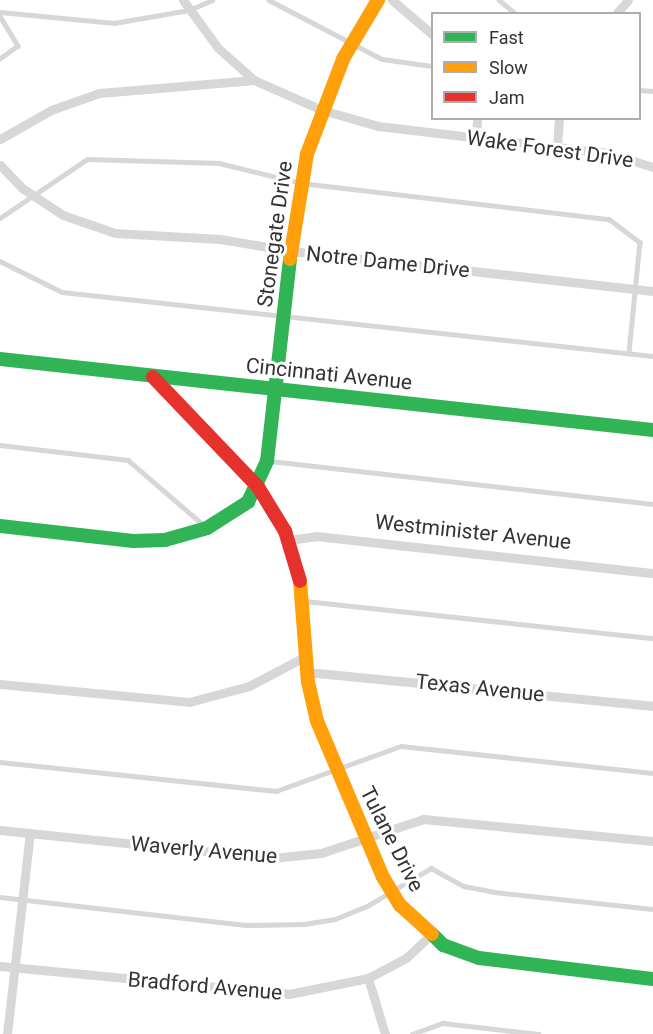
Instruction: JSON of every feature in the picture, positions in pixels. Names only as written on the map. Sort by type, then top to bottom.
[{"type":"street","points":[[183,0],[218,48],[254,80]]},
{"type":"street","name":"Stonegate Drive","points":[[258,488],[267,460],[301,183],[322,111],[352,44],[378,0]]},
{"type":"street","points":[[392,0],[431,33]]},
{"type":"street","name":"Wake Forest Drive","points":[[0,140],[51,110],[99,93],[254,80],[322,111],[378,126],[628,157],[653,167]]},
{"type":"street","points":[[476,139],[477,120]]},
{"type":"street","points":[[557,147],[559,120]]},
{"type":"street","name":"Notre Dame Drive","points":[[0,165],[34,197],[79,223],[115,233],[219,240],[291,251],[653,291]]},
{"type":"street","name":"Cincinnati Avenue","points":[[0,359],[653,430]]},
{"type":"street","points":[[0,684],[189,702],[249,686],[306,656],[302,600],[289,540],[258,488],[153,377]]},
{"type":"street","points":[[0,526],[133,541],[178,538],[207,528],[248,502],[258,488]]},
{"type":"street","name":"Westminister Avenue","points":[[289,540],[316,536],[653,573]]},
{"type":"street","name":"Tulane Drive","points":[[306,656],[316,721],[364,837],[392,892],[431,935],[443,945],[480,958],[653,979]]},
{"type":"street","name":"Texas Avenue","points":[[307,672],[653,706]]},
{"type":"street","name":"Waverly Avenue","points":[[0,830],[273,858],[321,853],[405,822],[442,819],[653,841]]},
{"type":"street","points":[[8,1034],[30,833]]},
{"type":"street","name":"Bradford Avenue","points":[[0,966],[289,994],[369,978],[406,958],[431,935]]},
{"type":"street","points":[[369,978],[385,1034]]},
{"type":"lane","points":[[0,14],[114,23],[189,10],[212,0]]},
{"type":"lane","points":[[269,0],[382,59],[431,66]]},
{"type":"lane","points":[[500,0],[514,12]]},
{"type":"lane","points":[[0,14],[18,46],[0,58]]},
{"type":"lane","points":[[0,218],[87,159],[219,163],[301,183],[609,219],[640,242],[638,290],[629,353]]},
{"type":"lane","points":[[0,261],[62,292],[653,356]]},
{"type":"lane","points":[[0,445],[128,460],[207,528]]},
{"type":"lane","points":[[267,460],[653,504]]},
{"type":"lane","points":[[302,600],[653,638]]},
{"type":"lane","points":[[0,762],[276,791],[401,746],[653,773]]},
{"type":"lane","points":[[0,897],[277,925],[335,918],[392,892],[430,868],[464,886],[494,892],[653,909]]},
{"type":"lane","points":[[412,1034],[443,1023],[538,1034]]},
{"type":"traffic: fast","points":[[0,526],[133,541],[165,540],[207,528],[248,502],[267,461],[290,259]]},
{"type":"traffic: fast","points":[[0,359],[653,430]]},
{"type":"traffic: fast","points":[[432,934],[443,945],[479,958],[653,979]]},
{"type":"traffic: slow","points":[[290,259],[307,154],[343,59],[378,0]]},
{"type":"traffic: slow","points":[[300,581],[308,682],[317,721],[383,877],[400,905],[432,934]]},
{"type":"traffic: jam","points":[[153,377],[258,487],[285,531],[300,581]]}]
